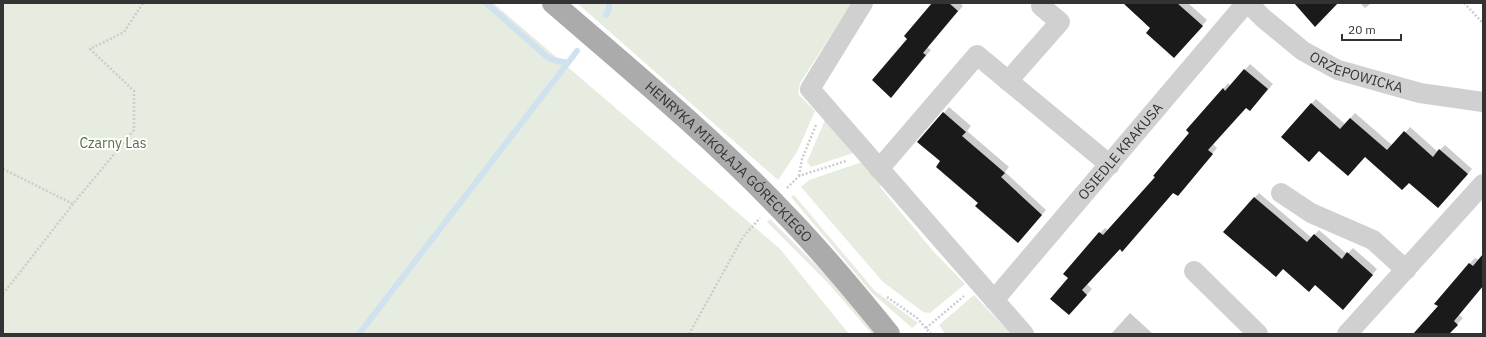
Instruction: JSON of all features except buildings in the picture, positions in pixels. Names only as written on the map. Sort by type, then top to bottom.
[{"type":"main road","name":"HENRYKA MIKOŁAJA GÓRECKIEGO","points":[[554,3],[659,94],[764,193],[837,270],[890,334]]},
{"type":"street","points":[[863,3],[810,89],[1024,334]]},
{"type":"street","name":"ORZEPOWICKA","points":[[1247,3],[1303,51],[1338,70],[1420,93],[1483,102]]},
{"type":"street","name":"OSIEDLE KRAKUSA","points":[[994,300],[1247,3]]},
{"type":"street","points":[[1008,82],[1060,22],[1041,6]]},
{"type":"street","points":[[879,168],[977,55],[1110,165]]},
{"type":"street","points":[[1347,334],[1483,184]]},
{"type":"street","points":[[1281,193],[1311,213],[1372,240],[1406,270]]},
{"type":"street","points":[[1194,271],[1258,334]]},
{"type":"path","points":[[3,294],[73,204],[134,130],[134,91],[90,49],[124,32],[143,3]]},
{"type":"path","points":[[1464,3],[1483,23]]},
{"type":"path","points":[[799,176],[802,159],[825,107]]},
{"type":"path","points":[[3,169],[73,204]]},
{"type":"path","points":[[689,334],[717,285]]},
{"type":"path","points":[[926,328],[966,295]]},
{"type":"green space","name":"Czarny Las","points":[[3,3],[493,3],[780,249],[849,334],[3,334]]},
{"type":"green space","points":[[577,3],[852,3],[800,83],[798,94],[815,111],[797,152],[778,180]]},
{"type":"green space","points":[[825,120],[853,153],[811,167],[807,162]]},
{"type":"green space","points":[[862,162],[882,183],[880,187],[933,251],[965,284],[930,313],[923,312],[883,282],[801,187],[809,180]]},
{"type":"green space","points":[[794,195],[875,291],[918,323],[912,328],[871,292],[791,197]]},
{"type":"green space","points":[[770,219],[832,281],[877,334],[872,334],[829,284],[767,222]]},
{"type":"green space","points":[[974,295],[1011,334],[945,334],[939,325]]},
{"type":"waterway","points":[[486,3],[546,56],[553,60],[568,63]]},
{"type":"waterway","points":[[606,15],[609,9],[609,3]]},
{"type":"waterway","points":[[359,334],[577,51]]}]
